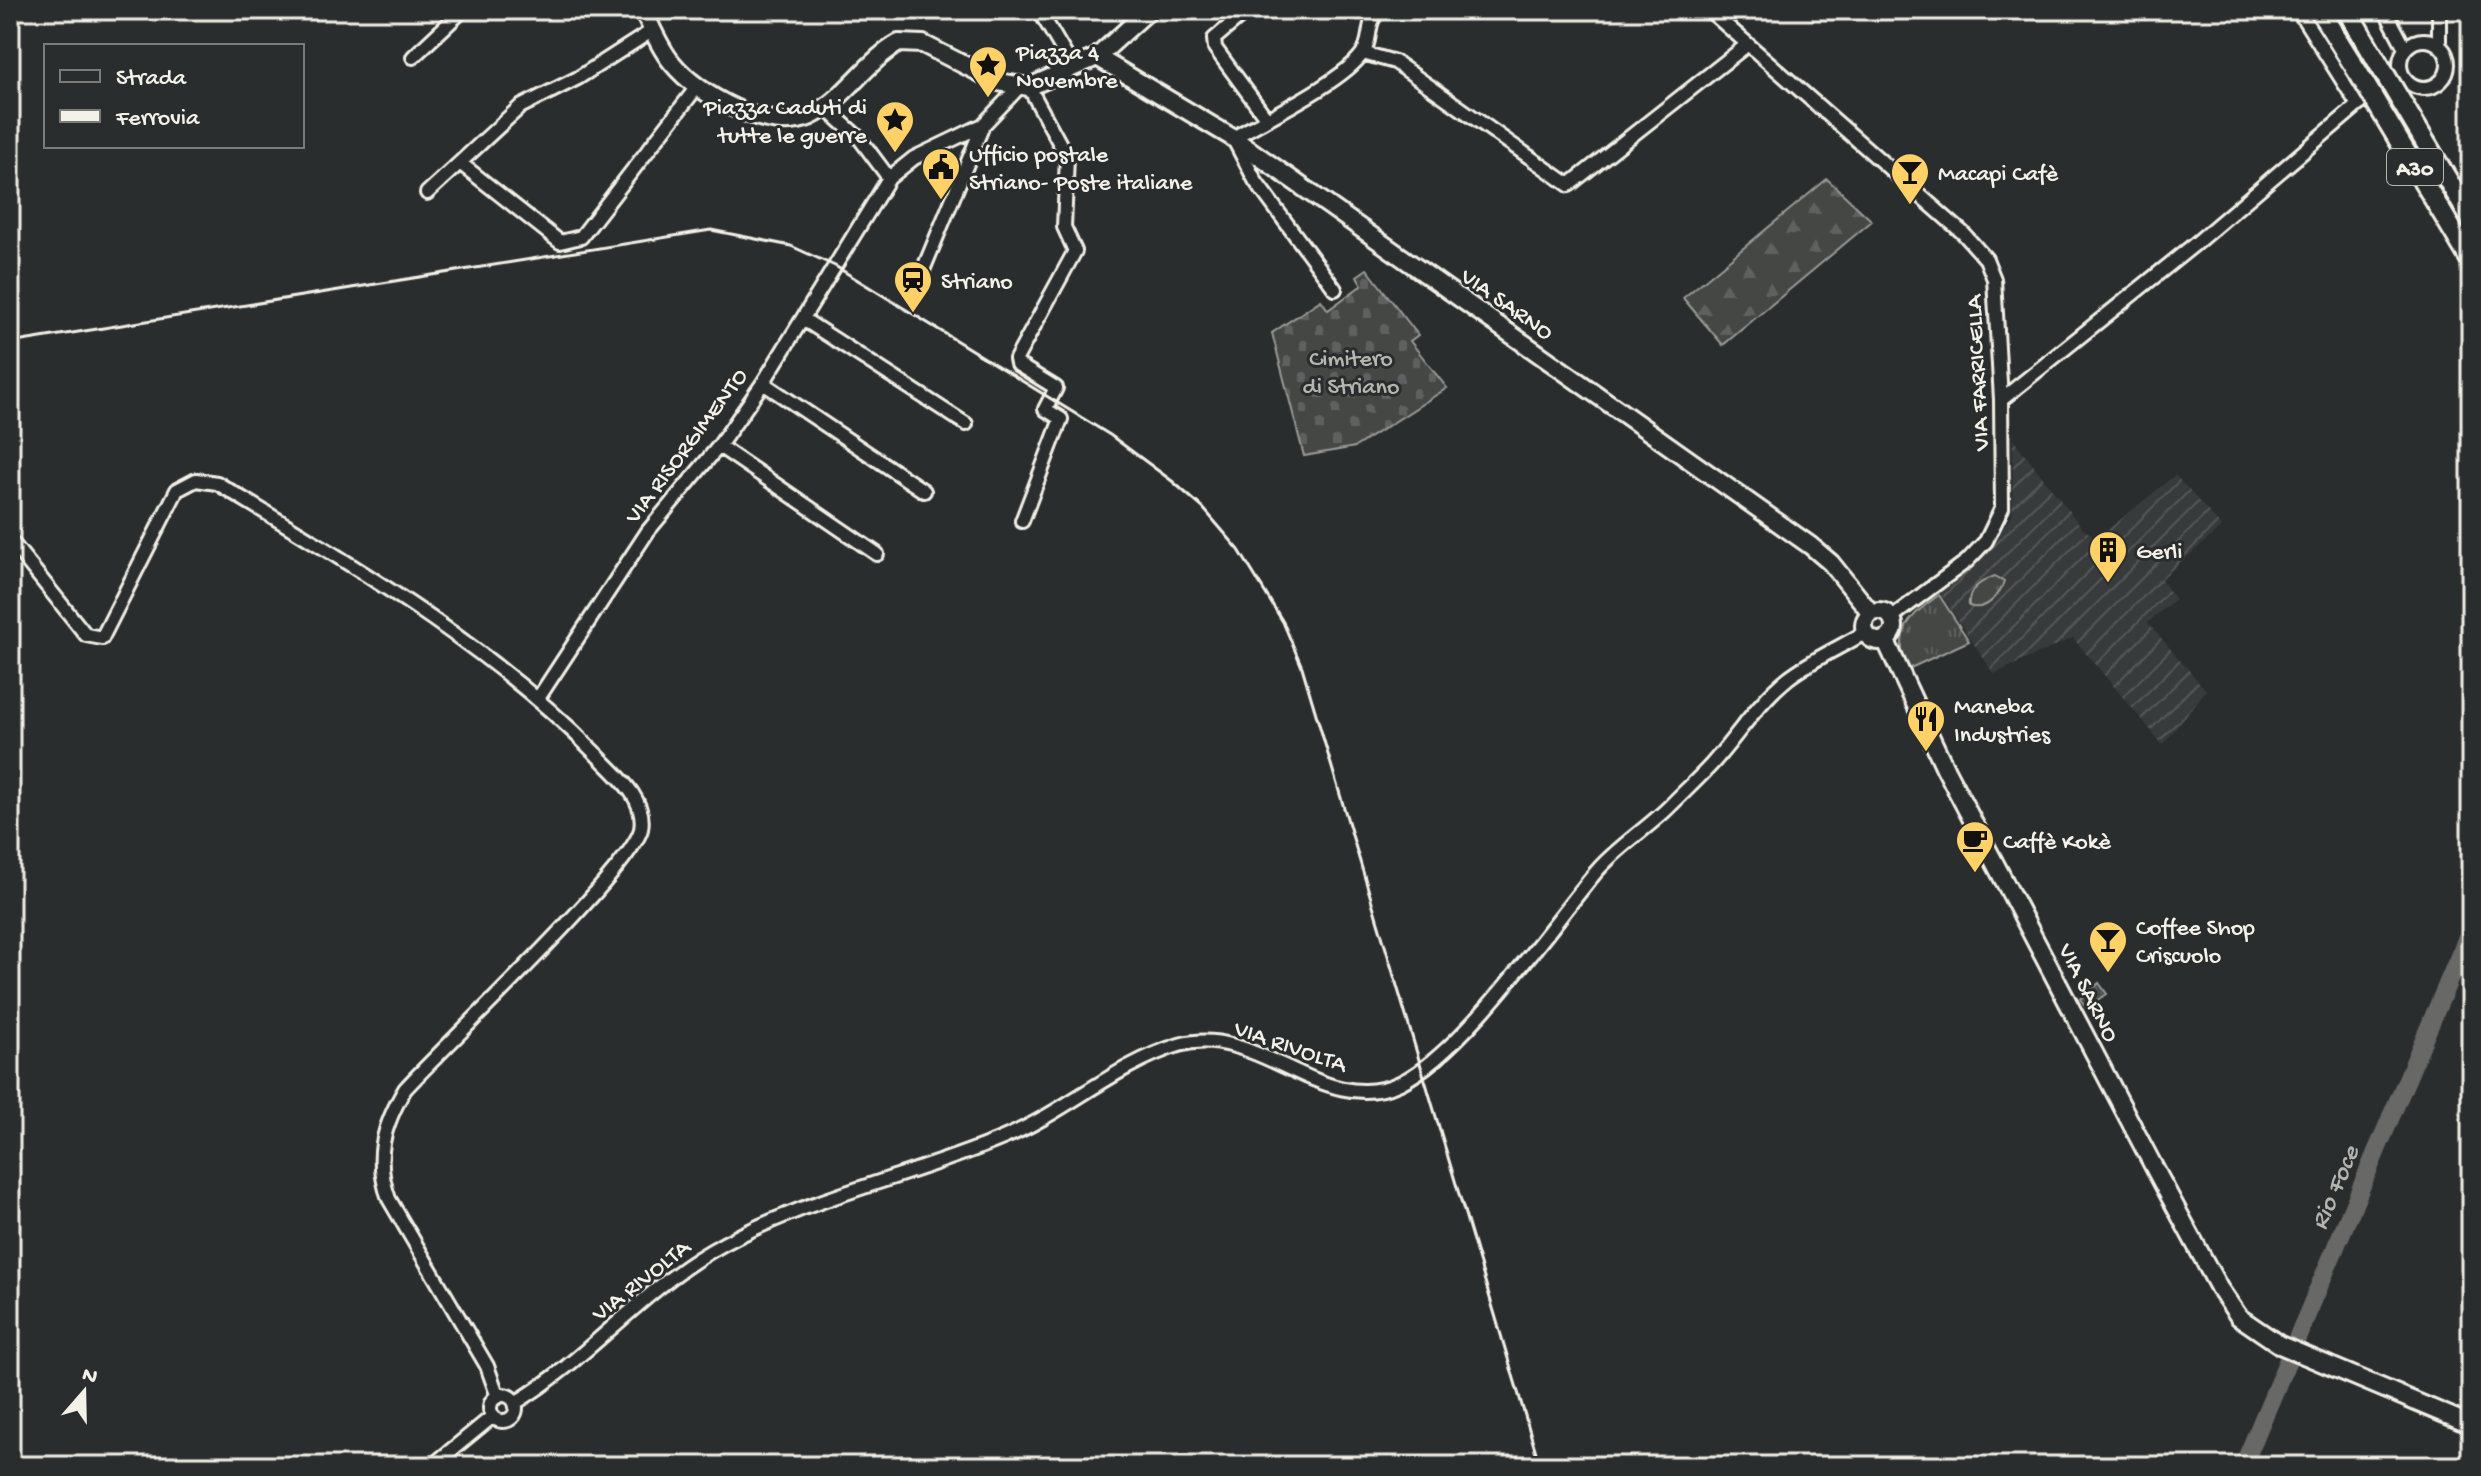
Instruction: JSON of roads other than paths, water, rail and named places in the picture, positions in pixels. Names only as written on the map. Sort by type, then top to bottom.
[{"type":"highway","name":"A30","points":[[2319,10],[2471,261]]},
{"type":"highway","name":"A30","points":[[2347,10],[2471,219]]},
{"type":"main road","points":[[643,10],[672,63],[697,87],[740,111],[772,119],[794,121],[809,117],[825,107],[895,45],[911,41],[998,82],[1025,86]]},
{"type":"main road","name":"VIA RISORGIMENTO","points":[[1025,86],[1097,57],[1149,10]]},
{"type":"main road","name":"VIA SARNO","points":[[1097,57],[1233,138],[1811,546],[1831,563],[1871,613]]},
{"type":"main road","points":[[1884,612],[1892,617],[1894,630],[1885,639],[1877,640],[1866,632],[1866,620],[1871,613],[1884,612]]},
{"type":"main road","name":"VIA SARNO","points":[[1885,639],[1946,770],[2219,1288],[2239,1317],[2280,1345],[2471,1425]]},
{"type":"street","points":[[413,57],[463,10]]},
{"type":"street","points":[[1039,10],[1073,68]]},
{"type":"street","points":[[1248,10],[1214,39],[1215,48],[1267,119]]},
{"type":"street","points":[[1335,289],[1256,182],[1233,138],[1326,83],[1363,53],[1372,17],[1380,10]]},
{"type":"street","name":"VIA FARRICELLA","points":[[1709,10],[1963,233],[1986,259],[1994,279],[2001,400],[2002,508],[1992,530],[1967,561],[1892,617]]},
{"type":"street","points":[[2298,10],[2358,105]]},
{"type":"street","points":[[2385,10],[2405,48]]},
{"type":"street","points":[[2439,10],[2439,44]]},
{"type":"street","points":[[427,193],[520,107],[578,78],[653,30]]},
{"type":"street","points":[[2425,39],[2439,44],[2448,66],[2441,81],[2419,88],[2403,76],[2399,63],[2405,48],[2425,39]]},
{"type":"street","points":[[1363,53],[1395,62],[1569,185],[1748,44]]},
{"type":"street","points":[[2001,400],[2195,244],[2358,105],[2403,76]]},
{"type":"street","points":[[1022,521],[1061,419],[1045,409],[1056,388],[1017,364],[1016,359],[1075,251],[1064,227],[1067,157],[1025,86]]},
{"type":"street","name":"VIA RISORGIMENTO","points":[[539,697],[648,531],[719,446],[763,383],[889,178],[914,158],[983,125],[1025,86]]},
{"type":"street","points":[[460,163],[560,242],[581,237],[697,87]]},
{"type":"street","points":[[825,107],[860,139],[889,178]]},
{"type":"street","points":[[921,275],[983,125]]},
{"type":"street","points":[[803,319],[966,424]]},
{"type":"street","points":[[763,383],[924,491]]},
{"type":"street","points":[[719,446],[877,554]]},
{"type":"street","points":[[10,540],[86,635],[102,638],[177,490],[196,480],[207,479],[375,579],[539,697],[638,804],[641,829],[630,850],[577,912],[405,1089],[388,1118],[381,1151],[381,1169],[389,1199],[480,1353],[498,1397]]},
{"type":"street","name":"VIA RIVOLTA","points":[[515,1403],[543,1387],[673,1276],[713,1250],[780,1220],[1008,1136],[1152,1056],[1181,1044],[1207,1042],[1232,1045],[1322,1082],[1353,1090],[1375,1091],[1400,1083],[1441,1053],[1472,1021],[1601,866],[1711,765],[1761,702],[1790,677],[1866,632]]},
{"type":"street","points":[[498,1397],[508,1397],[515,1403],[516,1411],[511,1418],[503,1421],[493,1416],[491,1404],[498,1397]]},
{"type":"street","points":[[432,1466],[493,1416]]},
{"type":"waterway","name":"Rio Foce","points":[[2243,1466],[2471,928]]},
{"type":"railway","points":[[10,343],[711,230],[791,246],[835,266],[1110,435],[1203,508],[1239,550],[1283,622],[1302,667],[1540,1466]]},
{"type":"place","name":"Piazza 4 Novembre","points":[[988,99]]},
{"type":"place","name":"Piazza Caduti di tutte le guerre","points":[[895,154]]},
{"type":"place","name":"Ufficio postale Striano- Poste italiane","points":[[941,201]]},
{"type":"place","name":"Macapi Cafè","points":[[1910,206]]},
{"type":"place","name":"Striano","points":[[913,314]]},
{"type":"place","name":"Gerli","points":[[2108,584]]},
{"type":"place","name":"Maneba Industries","points":[[1926,753]]},
{"type":"place","name":"Caffè Kokè","points":[[1975,874]]},
{"type":"place","name":"Coffee Shop Criscuolo","points":[[2108,974]]},
{"type":"park label","name":"Cimitero di Striano","points":[[1351,371]]}]
